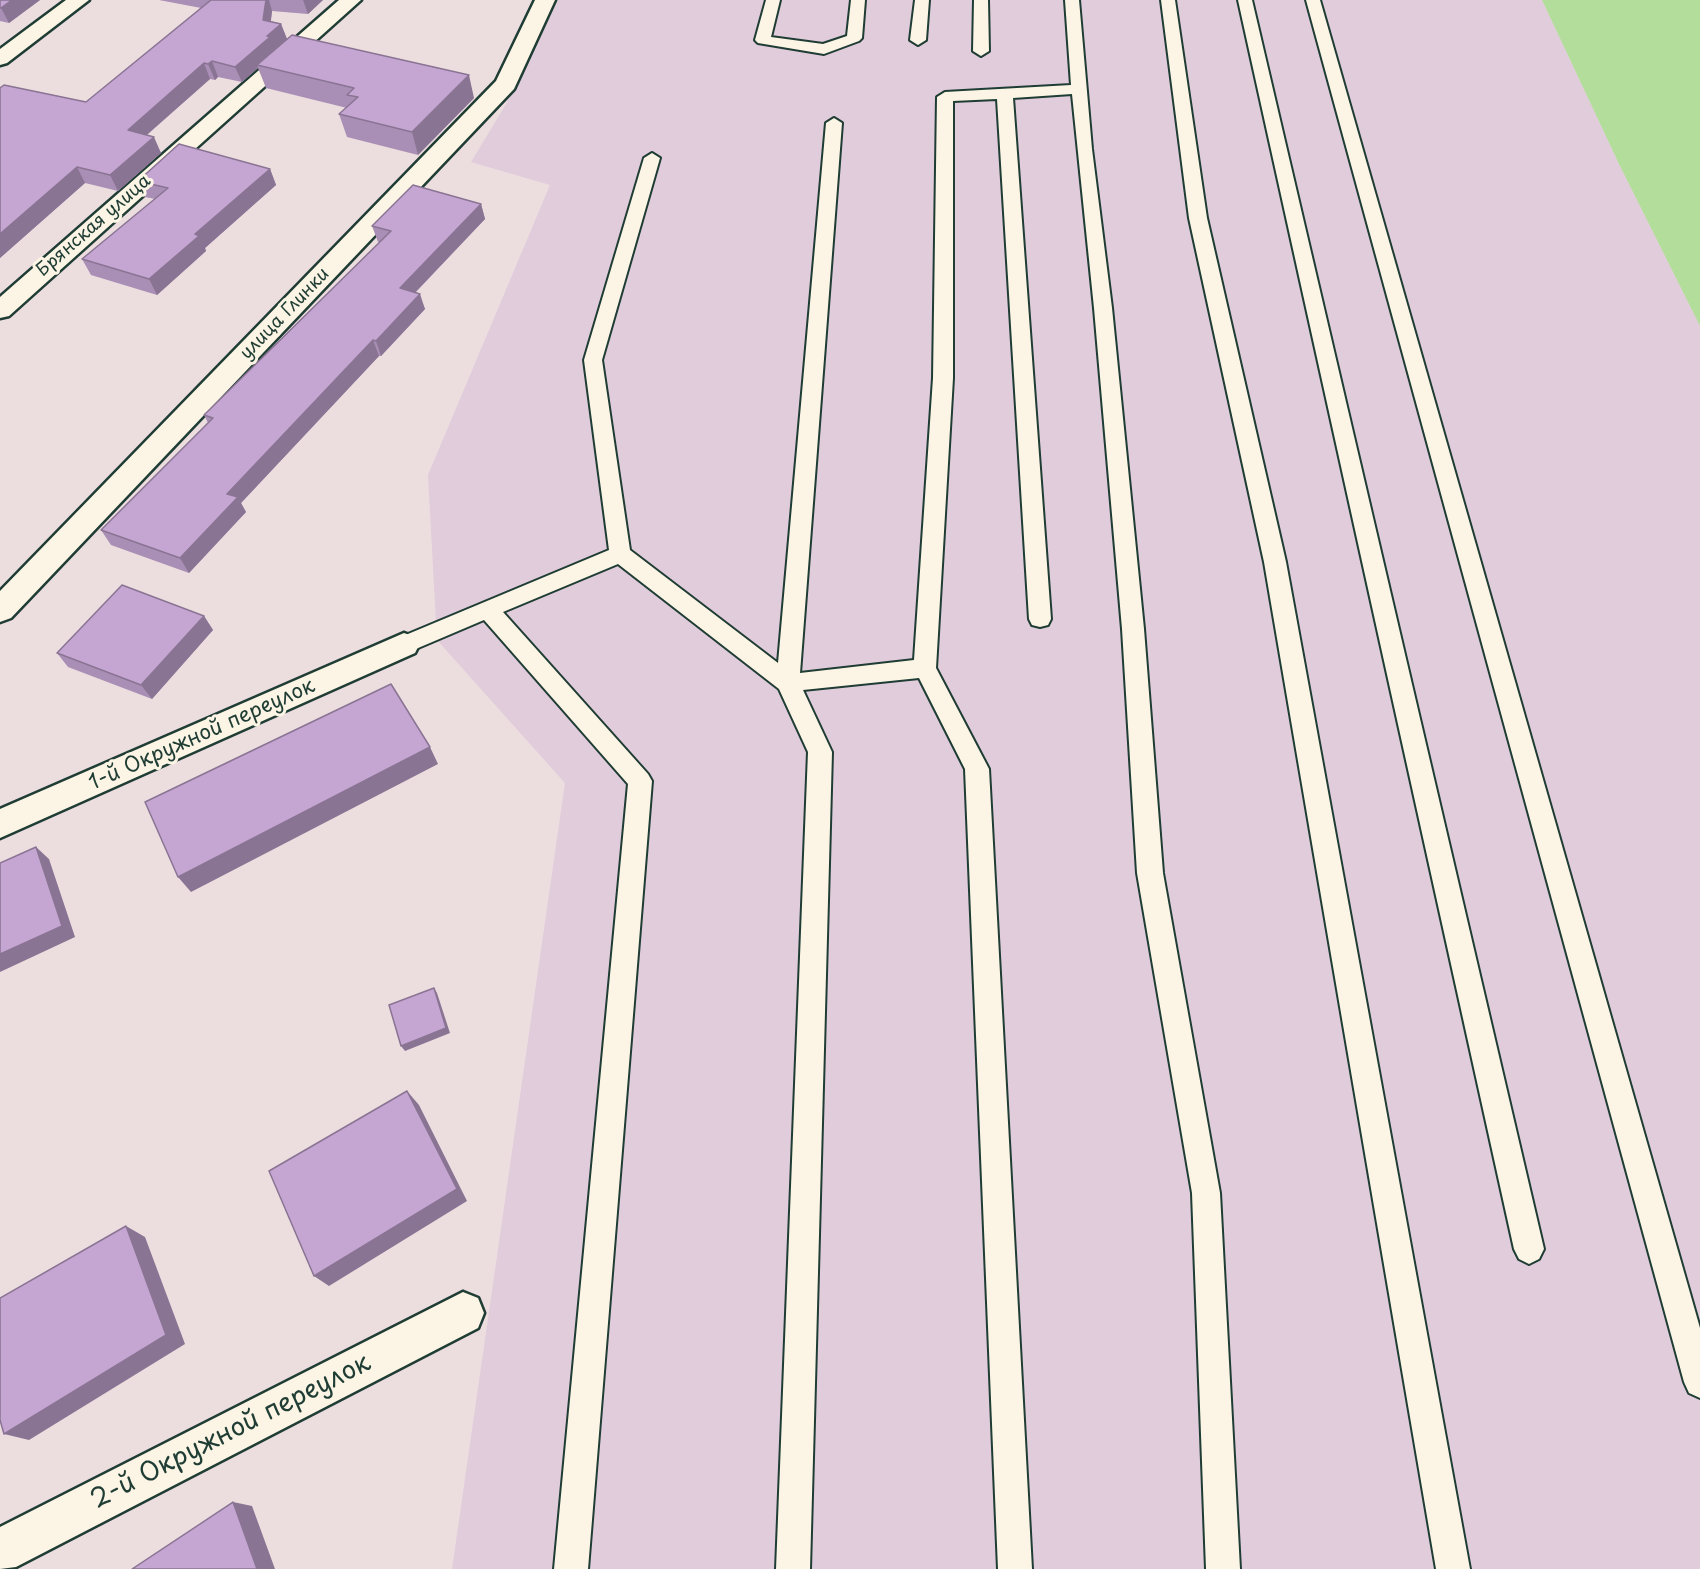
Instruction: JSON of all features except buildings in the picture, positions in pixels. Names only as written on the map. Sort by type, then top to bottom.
[{"type":"street","points":[[0,59],[79,0]]},
{"type":"street","name":"Брянская улица","points":[[0,310],[351,0]]},
{"type":"street","name":"улица Глинки","points":[[0,610],[506,84],[545,0]]},
{"type":"street","name":"1-й Окружной переулок","points":[[0,824],[404,645]]},
{"type":"street","name":"2-й Окружной переулок","points":[[0,1551],[463,1313]]},
{"type":"lane","points":[[773,0],[763,40],[824,49],[854,38],[858,0]]},
{"type":"lane","points":[[918,40],[922,0]]},
{"type":"lane","points":[[981,0],[981,51]]},
{"type":"lane","points":[[1072,0],[1132,618],[1150,873],[1206,1192],[1223,1569]]},
{"type":"lane","points":[[1168,0],[1198,218],[1275,562],[1453,1569]]},
{"type":"lane","points":[[1245,0],[1529,1249]]},
{"type":"lane","points":[[1313,0],[1700,1382]]},
{"type":"lane","points":[[1014,1569],[977,769],[925,668],[942,378],[945,97],[1080,89]]},
{"type":"lane","points":[[1005,93],[1040,619]]},
{"type":"lane","points":[[788,683],[834,123]]},
{"type":"lane","points":[[652,158],[593,360],[620,555],[788,683],[820,752],[793,1569]]},
{"type":"lane","points":[[404,645],[620,555]]},
{"type":"lane","points":[[488,610],[640,781],[571,1569]]},
{"type":"lane","points":[[788,683],[925,668]]},
{"type":"shaded area","points":[[558,0],[1542,0],[1619,164],[1700,326],[1700,1569],[452,1569],[565,783],[437,640],[428,475],[550,185],[471,162],[506,104]]},
{"type":"green space","points":[[1542,0],[1700,0],[1700,326],[1619,164]]}]
